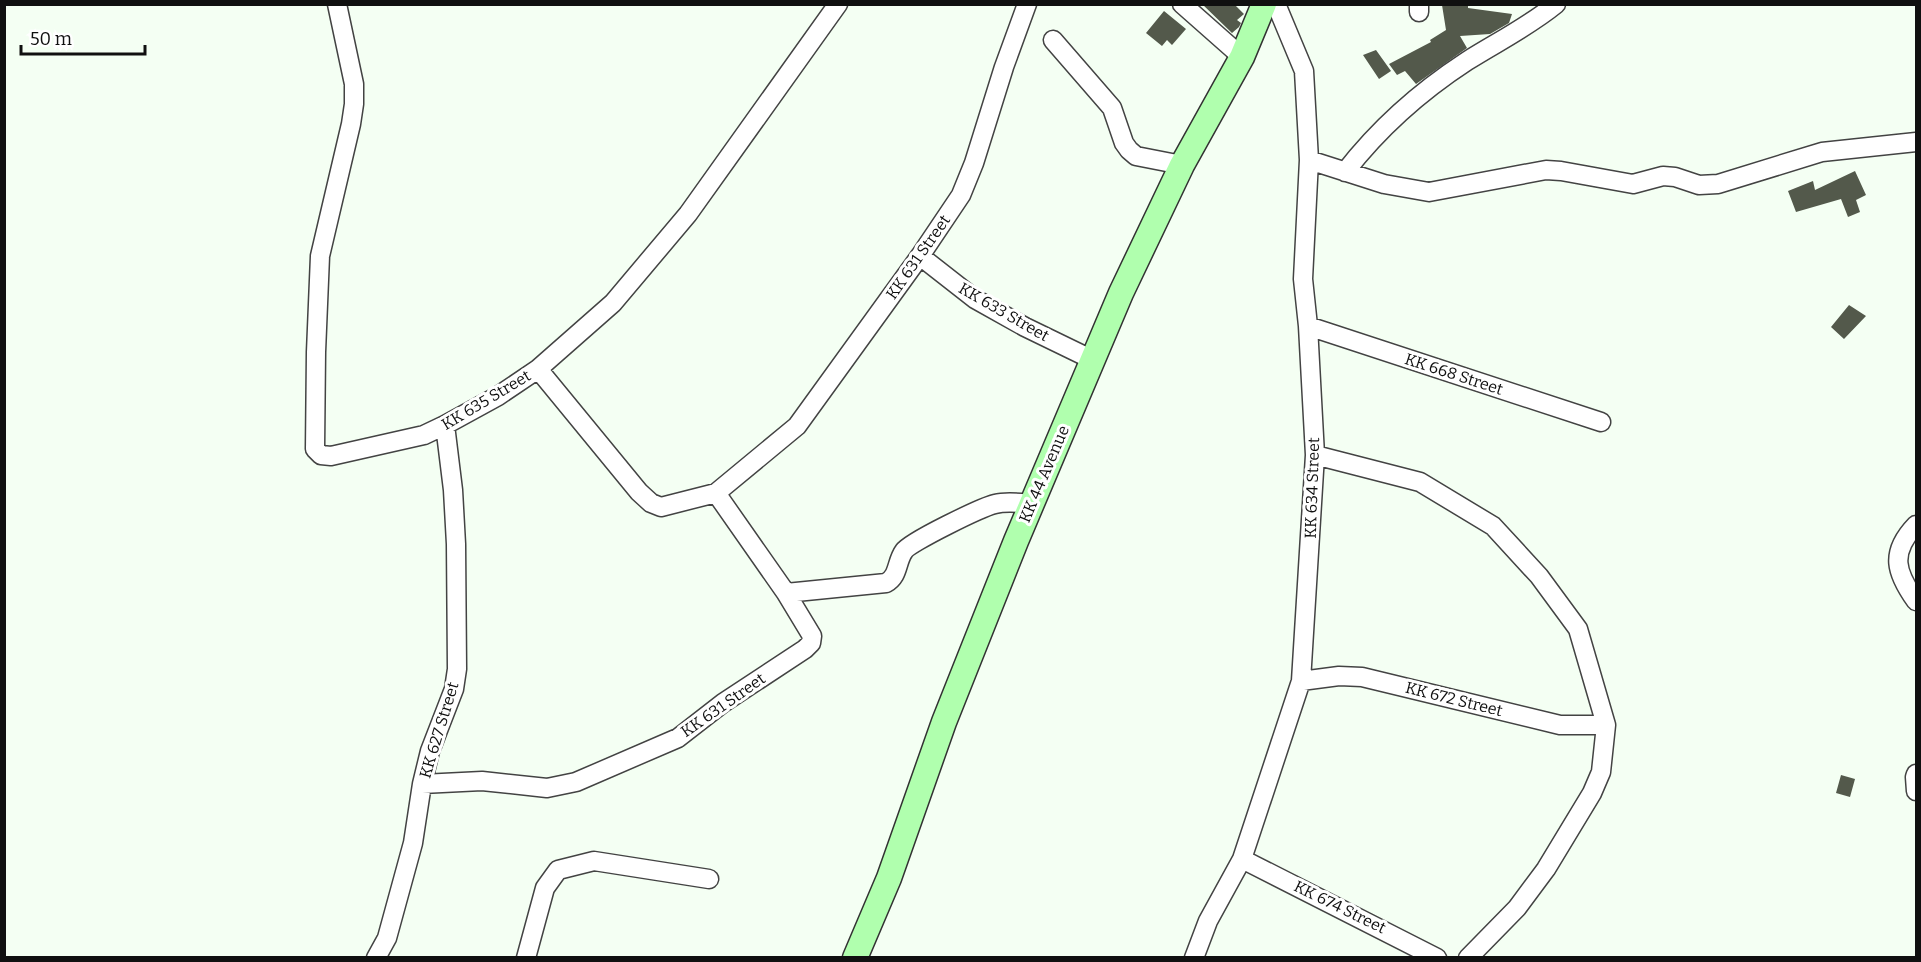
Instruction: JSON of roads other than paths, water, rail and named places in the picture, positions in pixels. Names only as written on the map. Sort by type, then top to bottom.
[{"type":"main road","name":"KK 44 Avenue","points":[[855,957],[889,878],[944,722],[1121,293],[1182,165],[1242,57],[1264,4]]},
{"type":"street","name":"KK 635 Street","points":[[337,4],[354,84],[354,104],[320,256],[315,449],[321,455],[331,456],[424,435],[445,425],[498,396],[538,369],[613,303],[688,214],[838,4]]},
{"type":"street","name":"KK 631 Street","points":[[538,369],[639,492],[651,503],[661,507],[716,493],[797,426],[920,256],[961,195],[974,163],[1004,67],[1027,4]]},
{"type":"street","points":[[1182,4],[1242,57]]},
{"type":"street","name":"KK 634 Street","points":[[1194,957],[1208,921],[1242,859],[1301,681],[1315,455],[1303,279],[1309,160],[1304,71],[1276,4]]},
{"type":"street","points":[[1345,172],[1366,144],[1428,88],[1538,19],[1556,4]]},
{"type":"street","points":[[1053,40],[1112,108],[1129,150],[1136,156],[1182,165]]},
{"type":"street","points":[[1309,160],[1384,184],[1429,192],[1546,170],[1633,184],[1663,176],[1700,184],[1718,184],[1822,152],[1916,142]]},
{"type":"street","name":"KK 633 Street","points":[[920,256],[975,299],[1024,327],[1093,360]]},
{"type":"street","name":"KK 668 Street","points":[[1308,326],[1601,422]]},
{"type":"street","name":"KK 627 Street","points":[[376,957],[387,938],[413,843],[422,784],[430,751],[454,688],[457,669],[456,544],[453,490],[445,425]]},
{"type":"street","points":[[1315,455],[1420,482],[1493,526],[1539,576],[1578,629],[1606,725],[1601,772],[1592,793],[1546,869],[1517,908],[1467,957]]},
{"type":"street","name":"KK 631 Street","points":[[422,784],[482,781],[547,788],[576,782],[678,738],[723,703],[805,649],[811,642],[812,636],[786,593],[716,493]]},
{"type":"street","points":[[786,593],[886,583],[893,579],[902,553],[922,539],[982,508],[996,504],[1032,504]]},
{"type":"street","points":[[1917,525],[1901,547],[1897,563],[1902,580],[1917,601]]},
{"type":"street","name":"KK 672 Street","points":[[1301,681],[1339,675],[1362,677],[1560,725],[1606,725]]},
{"type":"street","points":[[1917,774],[1915,777],[1917,791]]},
{"type":"street","name":"KK 674 Street","points":[[1242,859],[1437,957]]},
{"type":"street","points":[[526,957],[545,888],[558,870],[594,861],[709,879]]}]
